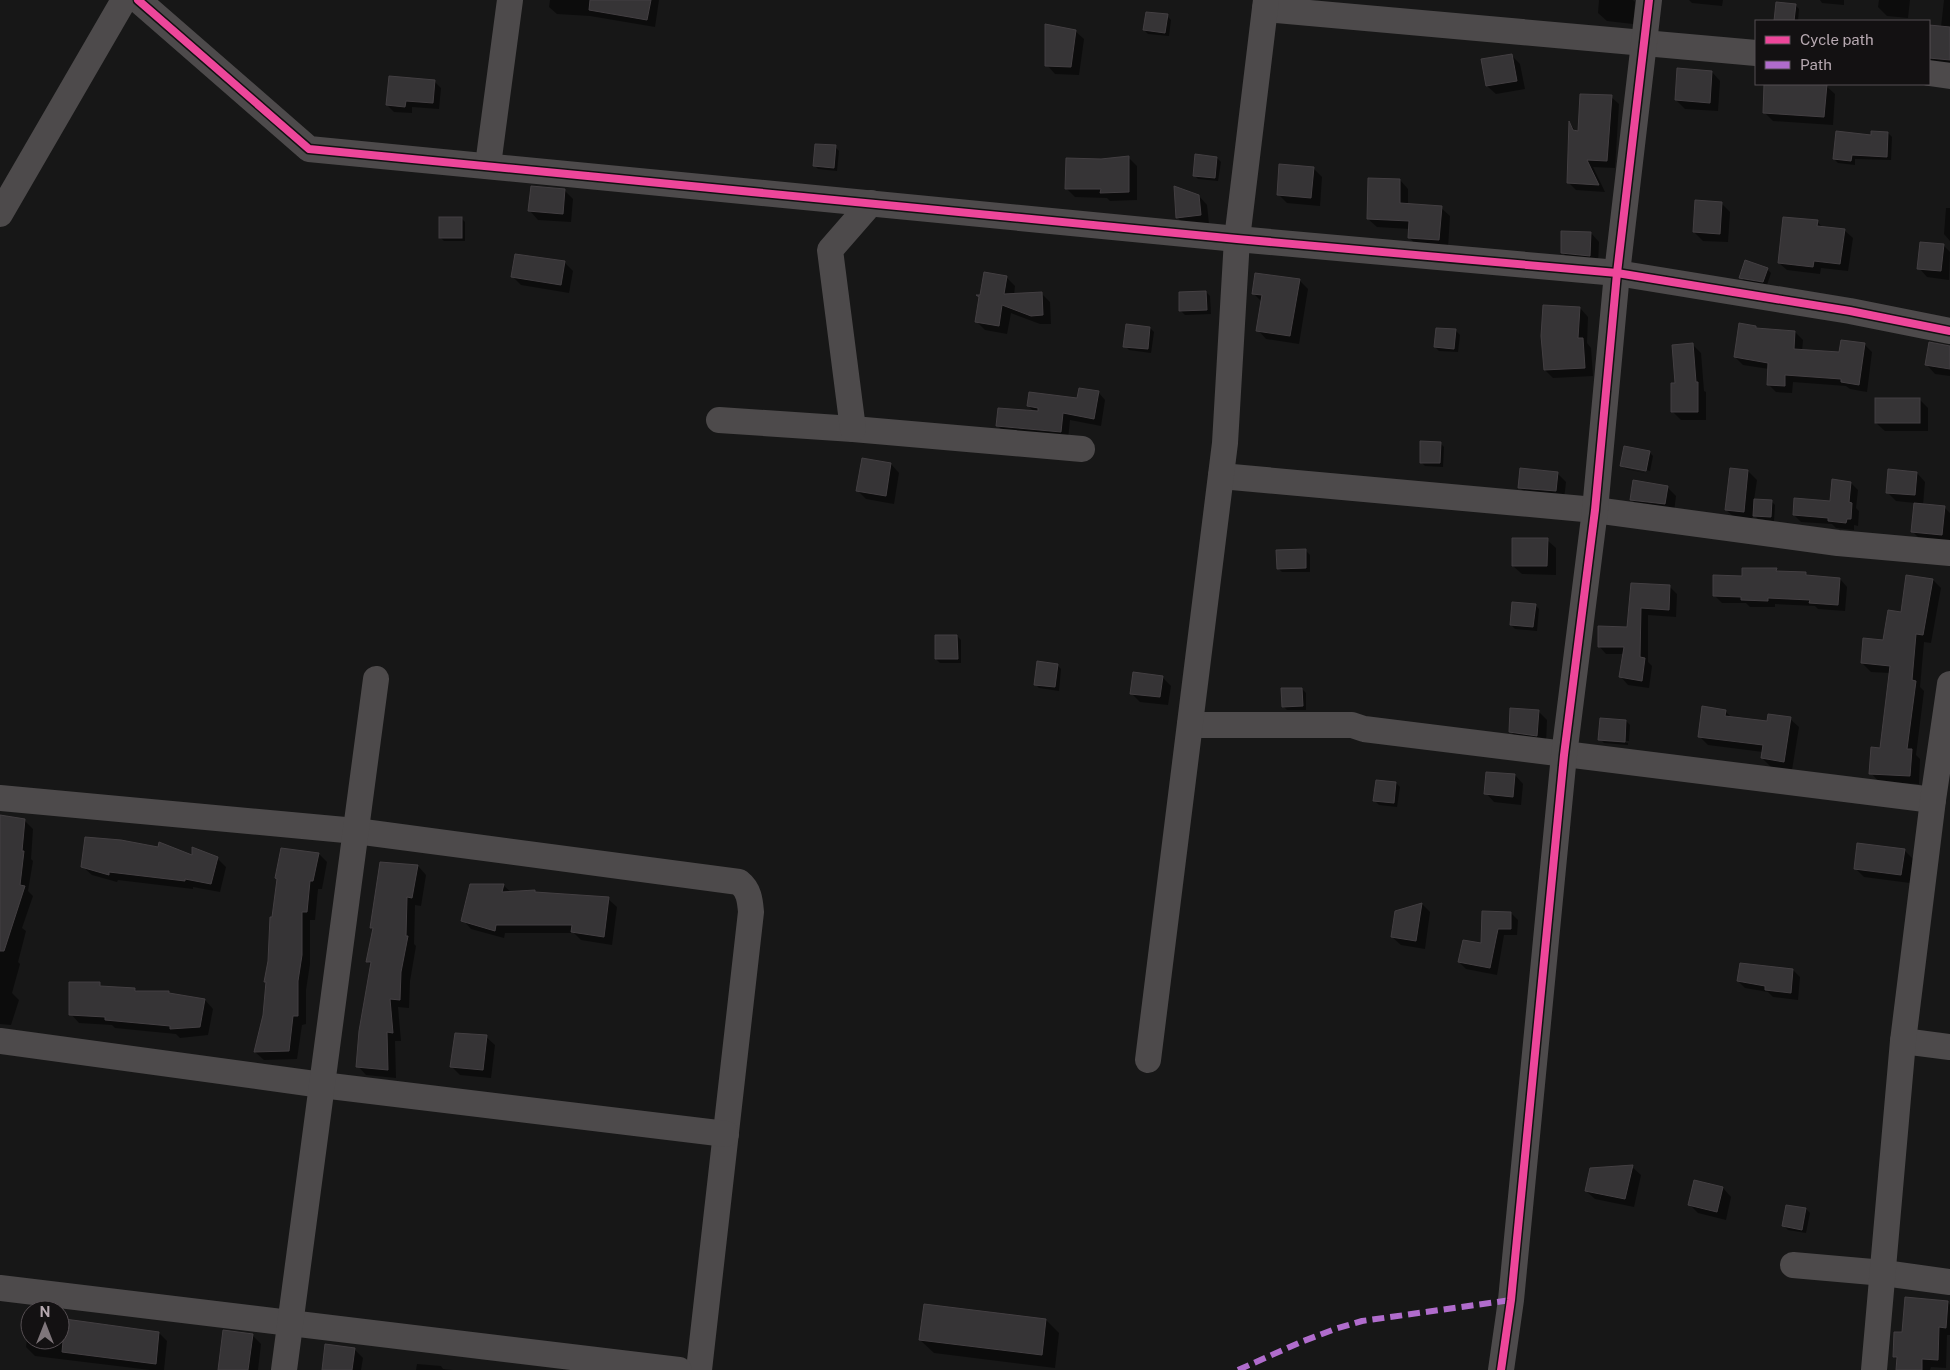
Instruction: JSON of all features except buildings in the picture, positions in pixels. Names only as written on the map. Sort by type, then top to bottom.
[{"type":"street","points":[[0,214],[124,0]]},
{"type":"street","points":[[138,0],[309,149],[1237,239],[1617,273],[1850,311],[1950,331]]},
{"type":"street","points":[[488,166],[510,0]]},
{"type":"street","points":[[1501,1370],[1511,1300],[1564,755],[1595,510],[1617,273],[1650,0]]},
{"type":"street","points":[[1148,1060],[1225,443],[1237,239],[1265,5],[1755,53]]},
{"type":"street","points":[[1930,73],[1950,76]]},
{"type":"street","points":[[853,429],[830,250],[871,203]]},
{"type":"street","points":[[719,420],[853,429],[1082,449]]},
{"type":"street","points":[[1220,476],[1595,510],[1838,543],[1950,553]]},
{"type":"street","points":[[284,1370],[376,679]]},
{"type":"street","points":[[1874,1370],[1903,1041],[1933,800],[1950,684]]},
{"type":"street","points":[[1190,725],[1352,725],[1364,729],[1564,755],[1933,800]]},
{"type":"street","points":[[0,798],[356,831],[739,882],[744,886],[749,895],[751,912],[699,1370]]},
{"type":"street","points":[[0,1041],[322,1085],[726,1134]]},
{"type":"street","points":[[1903,1041],[1950,1047]]},
{"type":"street","points":[[1792,1265],[1884,1273],[1950,1282]]},
{"type":"street","points":[[0,1288],[679,1370]]},
{"type":"marked path","points":[[1238,1370],[1301,1342],[1362,1321],[1511,1300]]},
{"type":"cycle path","points":[[138,0],[309,149],[1237,239],[1617,273],[1850,311],[1950,331]]},
{"type":"cycle path","points":[[1501,1370],[1511,1300],[1564,755],[1595,510],[1617,273],[1649,0]]}]
